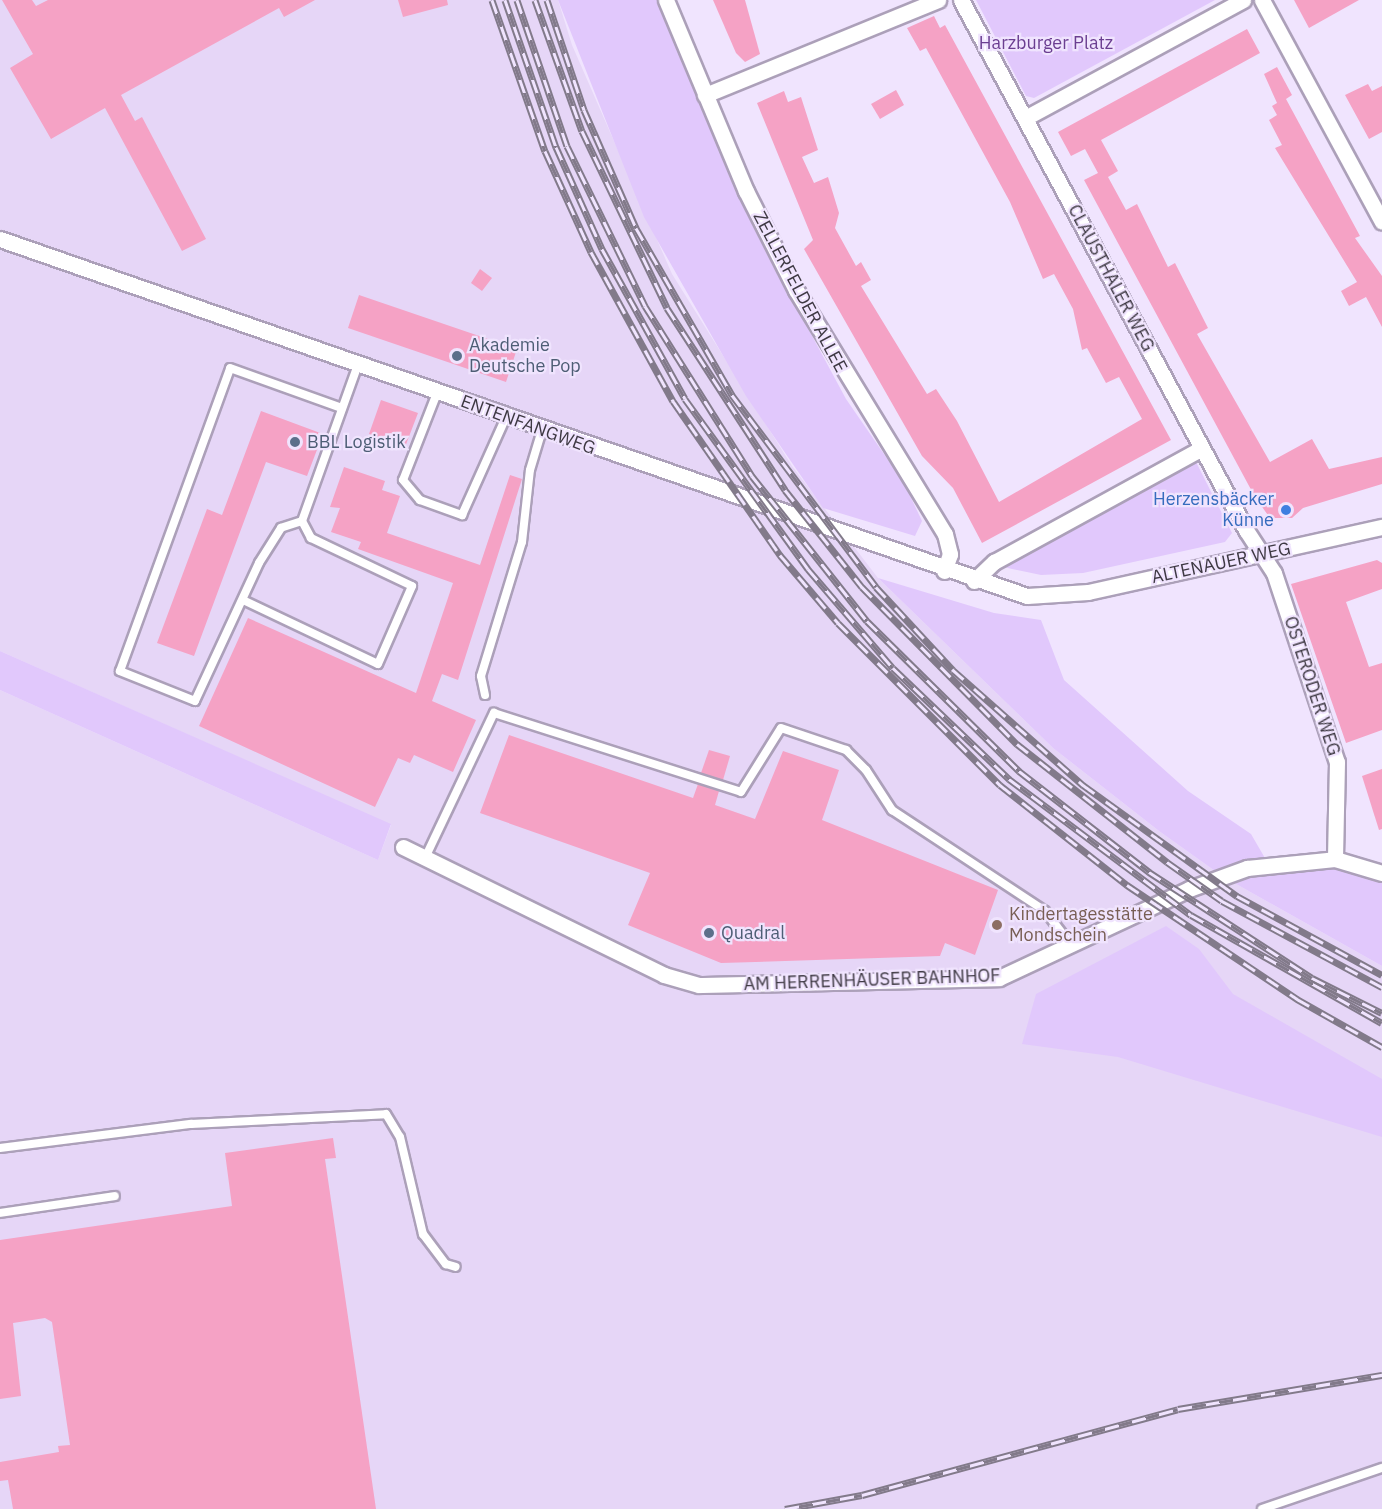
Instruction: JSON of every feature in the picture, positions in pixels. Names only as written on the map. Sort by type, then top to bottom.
[{"type":"street","name":"ZELLERFELDER ALLEE","points":[[666,0],[705,95],[796,290],[945,534],[950,554],[944,571]]},
{"type":"street","points":[[705,95],[938,0]]},
{"type":"street","name":"CLAUSTHALER WEG","points":[[960,0],[1262,555]]},
{"type":"street","points":[[1024,118],[1243,0]]},
{"type":"street","points":[[1262,0],[1382,222]]},
{"type":"street","name":"ENTENFANGWEG","points":[[0,239],[944,571],[1026,596],[1059,596]]},
{"type":"street","points":[[974,581],[994,562],[1202,448]]},
{"type":"street","name":"ALTENAUER WEG","points":[[1059,596],[1262,555],[1382,527]]},
{"type":"street","name":"OSTERODER WEG","points":[[1262,555],[1278,582],[1336,762],[1335,860]]},
{"type":"street","name":"AM HERRENHÄUSER BAHNHOF","points":[[403,847],[664,975],[699,985],[999,978],[1072,948],[1222,876],[1335,860],[1382,873]]},
{"type":"lane","points":[[243,600],[378,664],[412,586],[311,538],[302,520],[358,365]]},
{"type":"lane","points":[[302,520],[281,528],[243,600],[195,701],[120,671],[230,368],[342,408]]},
{"type":"lane","points":[[437,393],[403,480],[420,500],[462,515],[506,417]]},
{"type":"lane","points":[[485,695],[481,676],[522,542],[530,470],[542,430]]},
{"type":"lane","points":[[425,858],[494,713],[741,792],[781,728],[846,750],[866,770],[892,810],[1045,911],[1072,948]]},
{"type":"lane","points":[[0,1148],[191,1124],[386,1114],[400,1137],[423,1234],[446,1264],[456,1267]]},
{"type":"lane","points":[[0,1213],[115,1196]]},
{"type":"lane","points":[[1262,1509],[1382,1468]]},
{"type":"shaded area","points":[[0,0],[558,0],[572,45],[672,274],[792,466],[878,578],[1053,748],[1159,831],[1222,876],[1382,966],[1382,1509],[0,1509],[0,690],[378,860],[391,825],[0,651]]},
{"type":"green space","points":[[558,0],[660,0],[740,193],[789,293],[846,399],[904,483],[922,521],[915,536],[823,508],[746,396],[644,217]]},
{"type":"green space","name":"Harzburger Platz","points":[[976,0],[1215,0],[1034,98],[1026,96]]},
{"type":"green space","points":[[1195,460],[1232,533],[1225,542],[1083,573],[1041,575],[1003,567]]},
{"type":"green space","points":[[878,578],[994,613],[1041,620],[1064,680],[1188,791],[1251,834],[1269,865],[1335,859],[1382,875],[1382,966],[1222,876],[1159,831],[1053,748]]},
{"type":"green space","points":[[0,651],[391,824],[378,860],[0,690]]},
{"type":"green space","points":[[1166,926],[1199,949],[1233,994],[1382,1079],[1382,1137],[1118,1057],[1022,1044],[1036,994]]},
{"type":"building","points":[[2,0],[32,0],[36,6],[48,0],[315,0],[284,17],[279,8],[121,95],[135,121],[142,117],[206,239],[182,251],[105,108],[51,139],[10,68],[33,54]]},
{"type":"building","points":[[398,0],[447,0],[448,5],[403,17]]},
{"type":"building","points":[[713,0],[745,0],[760,54],[745,62],[736,53]]},
{"type":"building","points":[[1294,0],[1359,0],[1309,28]]},
{"type":"building","points":[[934,16],[940,28],[945,25],[1171,440],[982,543],[953,488],[922,456],[804,249],[813,240],[757,103],[784,91],[788,102],[801,97],[818,150],[802,157],[814,183],[828,177],[839,213],[835,228],[856,266],[861,262],[871,280],[861,286],[927,394],[936,389],[957,421],[999,502],[1142,419],[1119,377],[1106,383],[1087,348],[1082,350],[1073,309],[1054,274],[1043,279],[1010,202],[926,48],[920,51],[907,28]]},
{"type":"building","points":[[1247,29],[1260,53],[1101,140],[1118,171],[1108,177],[1126,210],[1137,204],[1168,267],[1175,263],[1208,328],[1197,334],[1270,462],[1312,439],[1329,469],[1382,457],[1382,484],[1303,508],[1292,518],[1270,518],[1255,497],[1084,180],[1098,173],[1085,149],[1071,156],[1058,132]]},
{"type":"building","points":[[1277,67],[1292,95],[1286,99],[1360,236],[1355,238],[1382,276],[1382,327],[1366,297],[1349,306],[1341,291],[1357,282],[1275,148],[1282,145],[1269,120],[1277,115],[1272,106],[1277,103],[1264,74]]},
{"type":"building","points":[[1368,84],[1372,91],[1382,86],[1382,132],[1369,139],[1345,95]]},
{"type":"building","points":[[896,90],[904,105],[880,119],[871,104]]},
{"type":"building","points":[[480,269],[492,278],[482,291],[471,283]]},
{"type":"building","points":[[359,295],[517,349],[506,382],[348,328]]},
{"type":"building","points":[[381,400],[418,413],[405,447],[381,444],[383,439],[369,434]]},
{"type":"building","points":[[261,411],[323,434],[307,476],[266,462],[194,656],[157,643],[207,509],[222,515]]},
{"type":"building","points":[[344,467],[385,481],[382,490],[400,496],[387,533],[480,565],[510,475],[522,479],[458,680],[442,674],[432,701],[476,720],[453,772],[414,755],[410,763],[398,758],[375,807],[199,726],[248,618],[416,693],[453,583],[358,549],[361,542],[331,532],[340,508],[330,507]]},
{"type":"building","points":[[1377,560],[1382,563],[1382,589],[1346,602],[1369,667],[1382,663],[1382,730],[1346,743],[1291,584]]},
{"type":"building","points":[[509,735],[693,798],[698,784],[719,791],[715,805],[755,819],[783,751],[839,770],[822,820],[998,890],[975,955],[945,943],[940,956],[721,963],[628,925],[650,873],[480,813]]},
{"type":"building","points":[[709,750],[730,756],[723,780],[701,773]]},
{"type":"building","points":[[1382,769],[1382,829],[1379,830],[1362,776]]},
{"type":"building","points":[[333,1138],[336,1158],[325,1159],[376,1509],[13,1509],[8,1480],[0,1481],[0,1462],[59,1452],[58,1446],[70,1445],[52,1322],[45,1318],[13,1323],[21,1396],[0,1399],[0,1240],[232,1206],[225,1153]]},
{"type":"railway","points":[[492,0],[545,151],[591,252],[673,401],[780,555],[838,623],[1000,785],[1127,885],[1297,999],[1382,1047]]},
{"type":"railway","points":[[505,0],[556,147],[602,249],[685,399],[808,569],[893,668],[1009,779],[1191,915],[1382,1023]]},
{"type":"railway","points":[[517,0],[567,146],[645,306],[752,476],[867,621],[1019,771],[1149,872],[1312,978],[1382,1013]]},
{"type":"railway","points":[[535,0],[582,131],[667,308],[785,490],[862,587],[1017,744],[1167,862],[1222,901],[1382,987]]},
{"type":"railway","points":[[547,0],[584,110],[636,228],[732,395],[876,587],[953,670],[1083,785],[1237,896],[1382,975]]},
{"type":"railway","points":[[785,1509],[862,1495],[1178,1409],[1382,1375]]},
{"type":"place","name":"Akademie Deutsche Pop","points":[[457,356]]},
{"type":"place","name":"BBL Logistik","points":[[295,442]]},
{"type":"place","name":"Herzensbäcker Künne","points":[[1286,510]]},
{"type":"place","name":"Kindertagesstätte Mondschein","points":[[997,925]]},
{"type":"place","name":"Quadral","points":[[709,933]]}]
